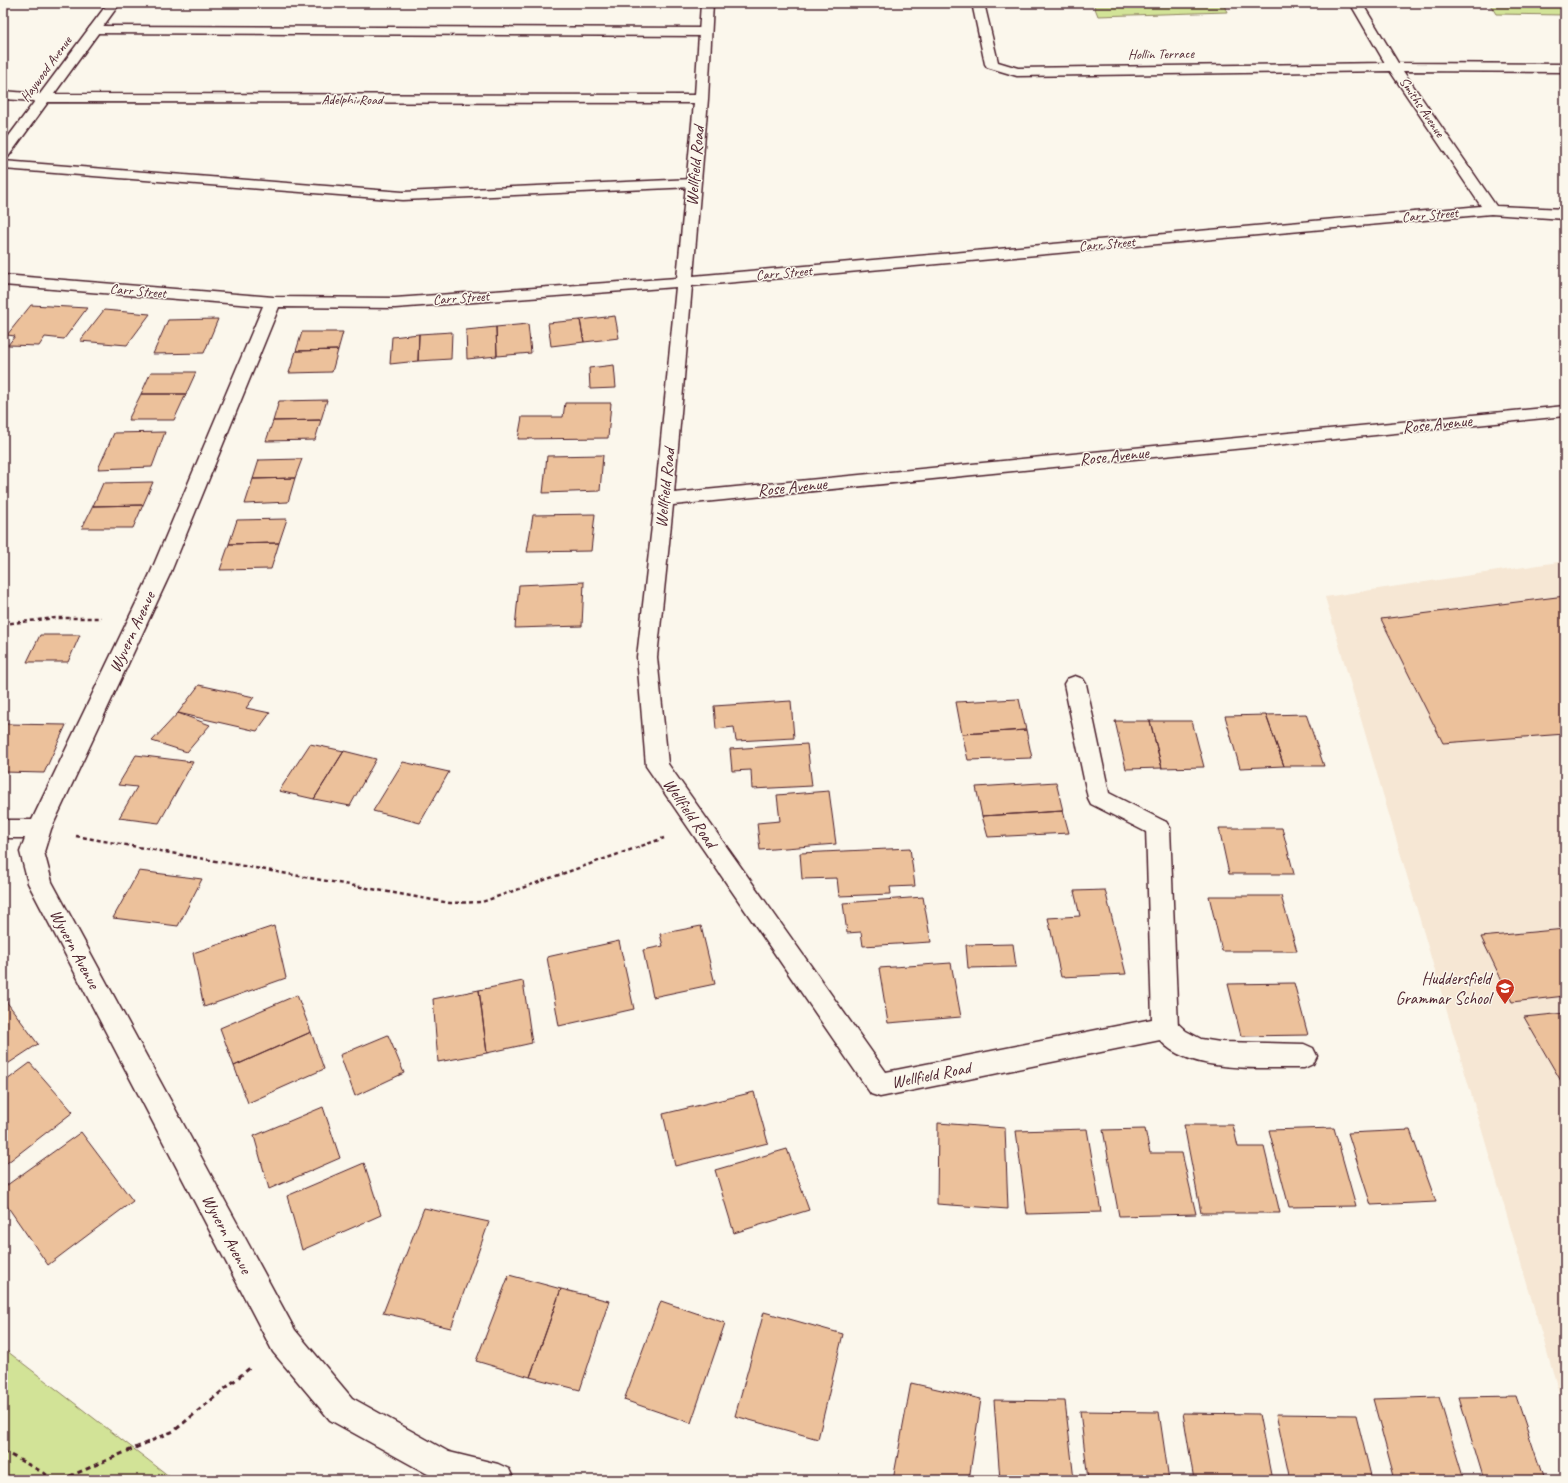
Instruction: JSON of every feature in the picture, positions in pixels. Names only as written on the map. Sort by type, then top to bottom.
[{"type":"street","name":"Haywood Avenue","points":[[3,154],[114,3]]},
{"type":"street","name":"Wellfield Road","points":[[707,3],[701,99],[664,500],[647,657],[657,766],[880,1085],[1165,1028]]},
{"type":"street","name":"Hollin Terrace","points":[[978,3],[992,64],[1017,72],[1394,67]]},
{"type":"street","name":"Smiths Avenue","points":[[1356,3],[1394,67],[1491,210]]},
{"type":"street","points":[[94,30],[705,32]]},
{"type":"street","points":[[1394,67],[1565,68]]},
{"type":"street","name":"Adelphi Road","points":[[3,95],[44,98],[701,99]]},
{"type":"street","points":[[3,165],[403,196],[693,183]]},
{"type":"street","name":"Carr Street","points":[[3,280],[273,302],[394,303],[684,282],[1491,210],[1565,214]]},
{"type":"street","name":"Wyvern Avenue","points":[[273,302],[160,574],[39,829],[32,852],[40,883],[284,1340],[341,1409],[444,1466],[498,1480]]},
{"type":"street","name":"Rose Avenue","points":[[664,500],[1565,411]]},
{"type":"street","points":[[1075,684],[1099,798],[1158,828],[1165,1028],[1177,1039],[1196,1050],[1220,1054],[1304,1056]]},
{"type":"street","points":[[3,829],[39,829]]},
{"type":"path","points":[[3,624],[56,618]]},
{"type":"path","points":[[39,829],[450,903],[482,902],[699,826]]},
{"type":"path","points":[[61,1480],[174,1431],[284,1340]]},
{"type":"path","points":[[3,1451],[44,1473],[52,1480]]},
{"type":"shaded area","name":"Huddersfield Grammar School","points":[[1565,561],[1565,1413],[1325,597]]},
{"type":"green space","points":[[1093,3],[1223,3],[1227,12],[1098,16]]},
{"type":"green space","points":[[1489,3],[1565,3],[1565,15],[1496,14]]},
{"type":"green space","points":[[3,1348],[174,1480],[3,1480]]},
{"type":"building","points":[[31,305],[87,308],[64,339],[45,337],[39,346],[8,345],[15,336],[7,335]]},
{"type":"building","points":[[104,310],[150,314],[127,345],[80,341]]},
{"type":"building","points":[[615,316],[619,338],[584,342],[580,320]]},
{"type":"building","points":[[218,319],[204,353],[153,354],[168,320]]},
{"type":"building","points":[[580,320],[584,342],[551,346],[548,323]]},
{"type":"building","points":[[528,324],[531,353],[497,356],[496,327]]},
{"type":"building","points":[[496,327],[497,356],[467,359],[466,330]]},
{"type":"building","points":[[302,332],[343,332],[338,350],[296,351]]},
{"type":"building","points":[[452,332],[451,359],[418,361],[419,334]]},
{"type":"building","points":[[419,334],[418,361],[390,364],[392,337]]},
{"type":"building","points":[[338,350],[332,372],[289,373],[296,351]]},
{"type":"building","points":[[614,365],[616,388],[590,389],[589,368]]},
{"type":"building","points":[[151,372],[196,372],[186,394],[141,394]]},
{"type":"building","points":[[141,394],[186,394],[174,420],[128,420]]},
{"type":"building","points":[[327,400],[321,420],[273,421],[279,401]]},
{"type":"building","points":[[565,403],[611,403],[608,438],[518,439],[522,417],[563,417]]},
{"type":"building","points":[[321,420],[315,440],[266,441],[273,421]]},
{"type":"building","points":[[165,432],[152,467],[98,469],[114,433]]},
{"type":"building","points":[[603,455],[600,491],[543,493],[547,456]]},
{"type":"building","points":[[302,459],[295,478],[253,479],[259,460]]},
{"type":"building","points":[[295,478],[288,502],[245,504],[253,479]]},
{"type":"building","points":[[153,482],[143,505],[93,506],[103,483]]},
{"type":"building","points":[[143,505],[133,528],[82,528],[93,506]]},
{"type":"building","points":[[595,514],[591,551],[527,552],[533,515]]},
{"type":"building","points":[[287,519],[279,543],[229,544],[237,520]]},
{"type":"building","points":[[279,543],[271,569],[220,570],[229,544]]},
{"type":"building","points":[[584,582],[582,626],[515,628],[519,585]]},
{"type":"building","points":[[1565,596],[1565,734],[1443,743],[1381,619]]},
{"type":"building","points":[[40,635],[80,635],[68,662],[27,662]]},
{"type":"building","points":[[199,685],[254,697],[246,708],[270,713],[257,731],[178,713]]},
{"type":"building","points":[[1019,699],[1026,730],[962,734],[956,702]]},
{"type":"building","points":[[791,701],[794,738],[736,741],[734,727],[716,729],[714,706]]},
{"type":"building","points":[[178,713],[210,725],[187,752],[152,741]]},
{"type":"building","points":[[1306,714],[1324,766],[1284,766],[1266,715]]},
{"type":"building","points":[[1266,715],[1284,766],[1240,768],[1225,716]]},
{"type":"building","points":[[1115,721],[1150,721],[1162,768],[1126,769]]},
{"type":"building","points":[[1150,721],[1192,721],[1204,767],[1162,768]]},
{"type":"building","points":[[6,724],[66,725],[44,773],[3,772],[3,731]]},
{"type":"building","points":[[1026,730],[1032,758],[968,760],[962,734]]},
{"type":"building","points":[[310,744],[344,751],[314,799],[279,791]]},
{"type":"building","points":[[807,744],[812,786],[752,789],[751,770],[732,771],[730,749]]},
{"type":"building","points":[[344,751],[376,759],[350,806],[314,799]]},
{"type":"building","points":[[136,755],[193,762],[159,823],[119,818],[137,787],[118,785]]},
{"type":"building","points":[[403,762],[449,772],[420,823],[373,811]]},
{"type":"building","points":[[1056,782],[1063,811],[982,816],[976,787]]},
{"type":"building","points":[[829,791],[836,844],[760,850],[757,823],[780,821],[777,795]]},
{"type":"building","points":[[1063,811],[1069,833],[988,837],[982,816]]},
{"type":"building","points":[[1219,828],[1282,828],[1294,874],[1229,874]]},
{"type":"building","points":[[910,848],[915,886],[890,887],[891,894],[839,896],[837,878],[802,879],[800,853]]},
{"type":"building","points":[[139,871],[202,879],[178,926],[113,918]]},
{"type":"building","points":[[1105,890],[1126,974],[1061,977],[1048,918],[1080,916],[1074,891]]},
{"type":"building","points":[[1209,896],[1281,896],[1297,951],[1222,951]]},
{"type":"building","points":[[923,897],[931,942],[863,946],[861,932],[847,933],[843,903]]},
{"type":"building","points":[[274,926],[286,978],[204,1007],[193,953]]},
{"type":"building","points":[[701,926],[715,984],[653,997],[643,950],[663,946],[660,934]]},
{"type":"building","points":[[1565,929],[1565,996],[1512,1002],[1481,937]]},
{"type":"building","points":[[619,941],[634,1009],[559,1026],[547,957]]},
{"type":"building","points":[[1013,944],[1016,967],[968,968],[966,945]]},
{"type":"building","points":[[951,963],[961,1017],[888,1023],[879,968]]},
{"type":"building","points":[[523,981],[532,1043],[487,1053],[479,990]]},
{"type":"building","points":[[1294,983],[1308,1035],[1241,1036],[1228,984]]},
{"type":"building","points":[[479,990],[487,1053],[438,1062],[433,999]]},
{"type":"building","points":[[297,995],[311,1032],[234,1066],[220,1028]]},
{"type":"building","points":[[3,997],[38,1044],[3,1067]]},
{"type":"building","points":[[1565,1013],[1565,1088],[1524,1017]]},
{"type":"building","points":[[311,1032],[324,1069],[248,1103],[234,1066]]},
{"type":"building","points":[[388,1035],[404,1073],[355,1096],[340,1055]]},
{"type":"building","points":[[30,1063],[73,1112],[3,1166],[3,1083]]},
{"type":"building","points":[[754,1092],[768,1143],[675,1166],[663,1114]]},
{"type":"building","points":[[323,1107],[340,1158],[269,1189],[254,1136]]},
{"type":"building","points":[[938,1123],[1005,1128],[1008,1209],[937,1204]]},
{"type":"building","points":[[1184,1125],[1233,1125],[1238,1147],[1264,1147],[1280,1213],[1201,1213]]},
{"type":"building","points":[[1334,1128],[1356,1206],[1289,1207],[1269,1130]]},
{"type":"building","points":[[1087,1129],[1101,1212],[1027,1214],[1016,1131]]},
{"type":"building","points":[[1145,1129],[1150,1153],[1182,1153],[1196,1214],[1119,1216],[1103,1130]]},
{"type":"building","points":[[1410,1130],[1436,1202],[1371,1205],[1348,1133]]},
{"type":"building","points":[[81,1132],[133,1201],[48,1265],[3,1200],[3,1188]]},
{"type":"building","points":[[787,1149],[809,1210],[734,1233],[715,1170]]},
{"type":"building","points":[[364,1163],[381,1215],[302,1250],[287,1196]]},
{"type":"building","points":[[424,1208],[489,1222],[451,1328],[383,1313]]},
{"type":"building","points":[[509,1275],[561,1289],[530,1377],[476,1361]]},
{"type":"building","points":[[561,1289],[609,1301],[580,1390],[530,1377]]},
{"type":"building","points":[[661,1301],[725,1323],[691,1423],[624,1400]]},
{"type":"building","points":[[764,1312],[843,1334],[818,1439],[735,1416]]},
{"type":"building","points":[[911,1383],[981,1399],[969,1480],[893,1480]]},
{"type":"building","points":[[1516,1396],[1544,1480],[1484,1480],[1459,1397]]},
{"type":"building","points":[[1439,1397],[1464,1480],[1395,1480],[1373,1399]]},
{"type":"building","points":[[994,1400],[1065,1401],[1074,1480],[1000,1480]]},
{"type":"building","points":[[1080,1411],[1159,1412],[1169,1480],[1088,1480]]},
{"type":"building","points":[[1183,1413],[1259,1414],[1272,1480],[1194,1480]]},
{"type":"building","points":[[1276,1414],[1356,1415],[1372,1480],[1290,1480]]},
{"type":"place","name":"Huddersfield Grammar School","points":[[1505,1005]]}]
